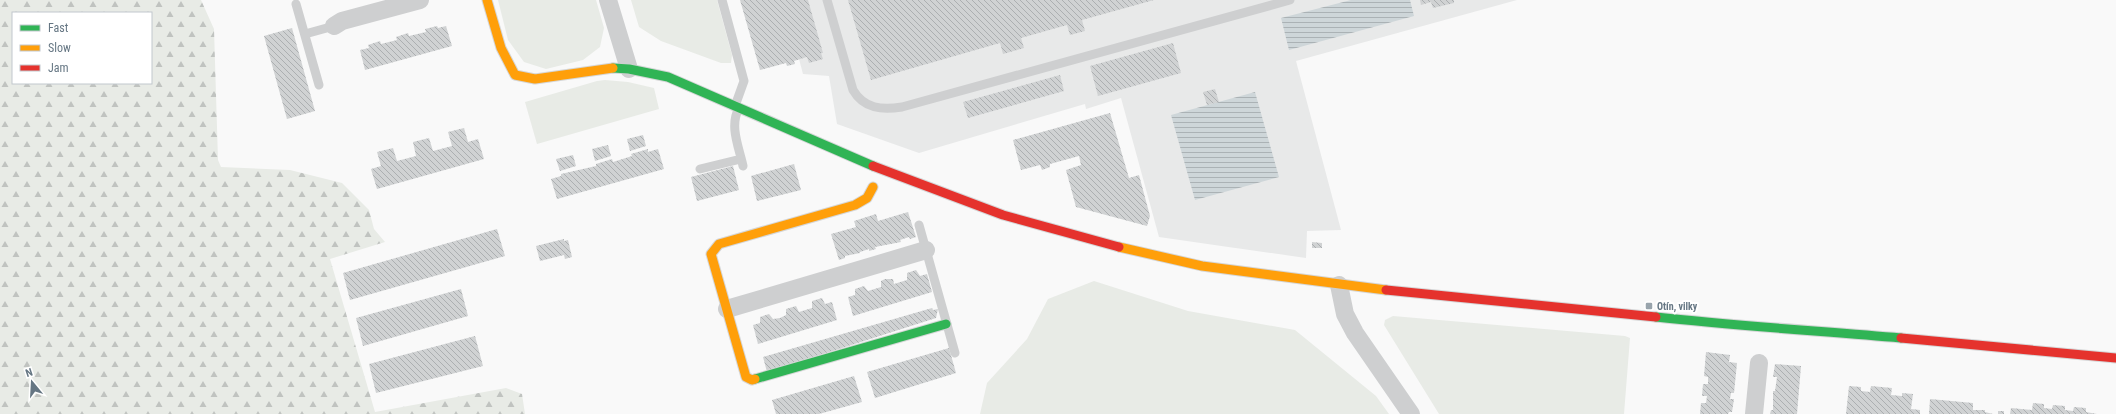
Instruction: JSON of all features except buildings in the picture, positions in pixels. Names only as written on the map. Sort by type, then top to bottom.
[{"type":"street","points":[[334,26],[342,21],[420,0]]},
{"type":"street","points":[[487,0],[501,53],[506,64],[514,75],[535,80],[592,69],[629,69],[668,77],[737,107],[878,178],[1109,245],[1202,266],[1340,285],[1762,328],[1812,330],[2116,358]]},
{"type":"street","points":[[608,0],[629,69]]},
{"type":"street","points":[[878,178],[867,198],[855,205],[719,244],[711,254],[746,377],[752,380],[946,324]]},
{"type":"street","points":[[727,309],[926,250]]},
{"type":"street","points":[[1340,285],[1345,314],[1355,333],[1411,414]]},
{"type":"street","points":[[1754,414],[1759,363]]},
{"type":"lane","points":[[700,169],[742,163],[734,125],[734,116],[744,81],[722,0]]},
{"type":"lane","points":[[827,0],[853,90],[861,101],[878,108],[890,109],[902,107],[1290,0]]},
{"type":"lane","points":[[296,4],[319,86]]},
{"type":"lane","points":[[305,34],[334,26]]},
{"type":"lane","points":[[919,225],[955,353]]},
{"type":"shaded area","points":[[805,0],[1517,0],[1296,61],[1341,230],[1307,231],[1306,258],[1159,237],[1121,98],[1086,109],[1085,104],[919,153],[837,124],[829,76],[803,74],[799,59],[819,54]]},
{"type":"shaded area","points":[[1351,0],[1410,0],[1414,16],[1289,50],[1281,18]]},
{"type":"shaded area","points":[[1255,92],[1279,177],[1195,200],[1171,115]]},
{"type":"green space","points":[[0,0],[201,0],[214,29],[218,160],[221,167],[290,170],[342,183],[369,210],[374,229],[385,242],[330,259],[375,412],[506,388],[522,394],[525,414],[0,414]]},
{"type":"green space","points":[[498,0],[596,0],[604,28],[600,47],[583,60],[546,69],[524,62],[508,40]]},
{"type":"green space","points":[[631,0],[717,0],[732,55],[731,63],[721,63],[661,41],[639,27]]},
{"type":"green space","points":[[605,80],[628,82],[654,88],[659,109],[537,144],[525,102]]},
{"type":"green space","points":[[1094,281],[1188,311],[1295,330],[1376,396],[1389,414],[980,414],[987,383],[1027,339],[1048,299]]},
{"type":"green space","points":[[1393,316],[1625,336],[1630,338],[1624,414],[1439,414],[1384,325],[1385,320]]},
{"type":"traffic: fast","points":[[613,68],[629,69],[668,77],[873,166]]},
{"type":"traffic: fast","points":[[1656,317],[1901,338]]},
{"type":"traffic: fast","points":[[755,379],[946,324]]},
{"type":"traffic: slow","points":[[487,0],[501,48],[515,75],[535,79],[613,68]]},
{"type":"traffic: slow","points":[[755,379],[752,380],[746,377],[711,254],[719,244],[855,205],[867,198],[873,187]]},
{"type":"traffic: slow","points":[[1119,247],[1202,266],[1386,290]]},
{"type":"traffic: jam","points":[[873,166],[1003,215],[1119,247]]},
{"type":"traffic: jam","points":[[1386,290],[1656,317]]},
{"type":"traffic: jam","points":[[1901,338],[2116,358]]},
{"type":"place","name":"Otín, vilky","points":[[1649,306]]}]
